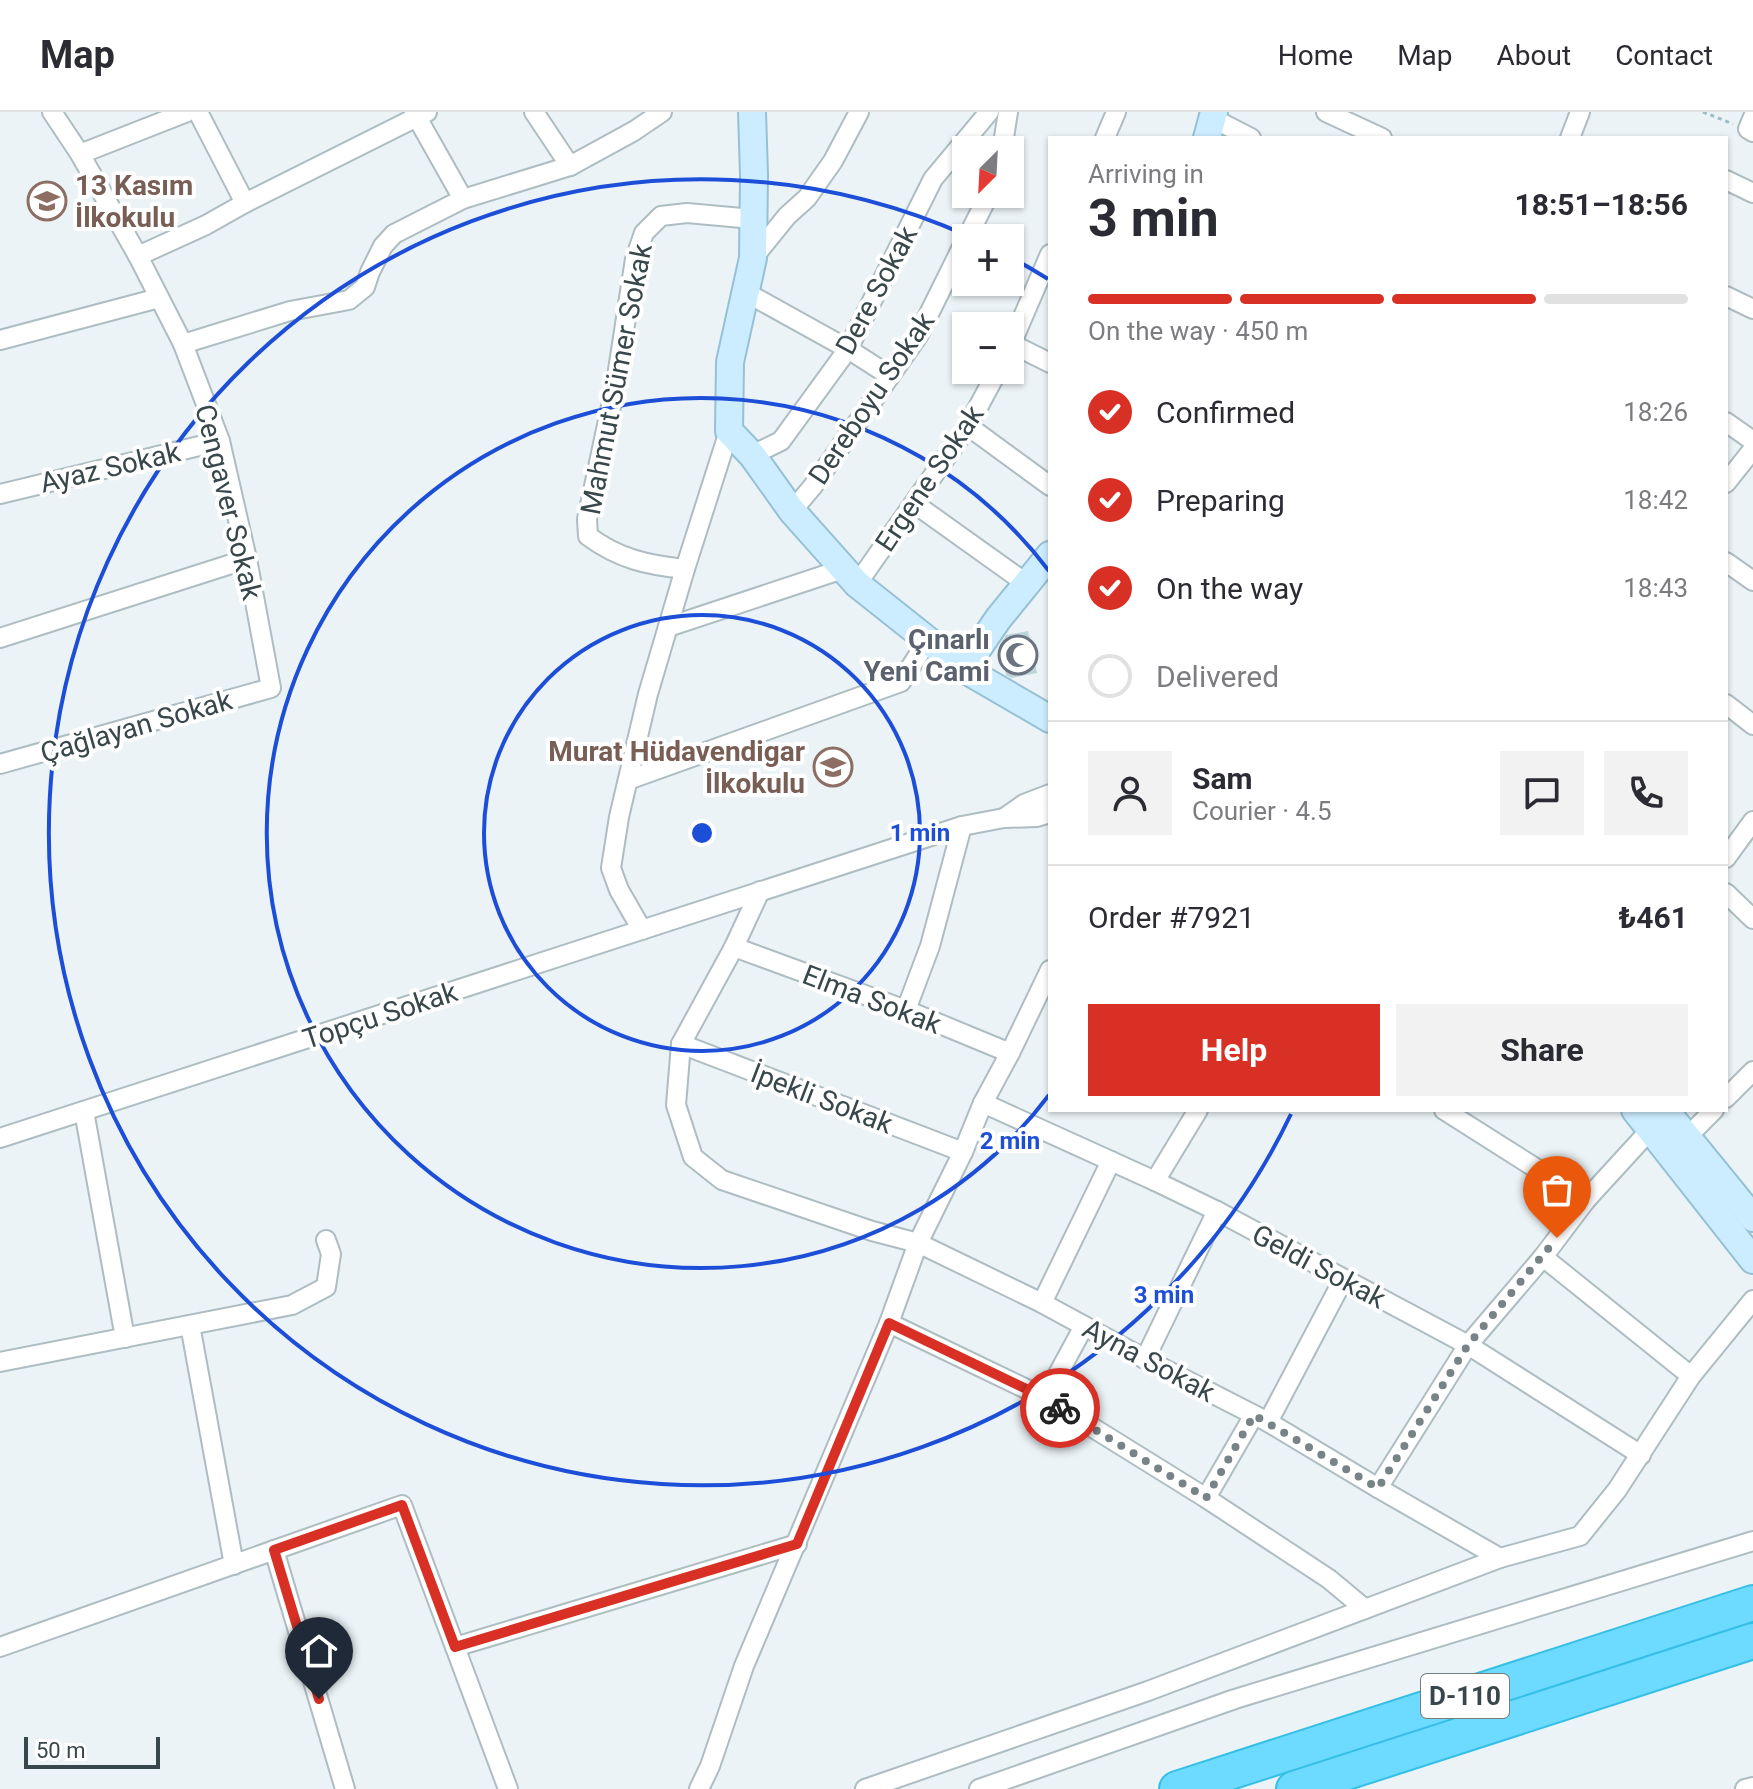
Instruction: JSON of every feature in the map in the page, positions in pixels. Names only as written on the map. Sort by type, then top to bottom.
[{"type":"highway","name":"D-110","points":[[1177,1789],[1753,1603]]},
{"type":"highway","name":"D-110","points":[[1294,1789],[1753,1641]]},
{"type":"street","name":"Cengaver Sokak","points":[[52,112],[80,154],[138,256],[183,344],[220,441],[247,559],[271,688]]},
{"type":"street","points":[[80,154],[187,112]]},
{"type":"street","points":[[198,112],[245,203]]},
{"type":"street","points":[[534,112],[570,166]]},
{"type":"street","points":[[183,344],[290,311],[349,300],[365,287],[383,246],[394,234],[463,199],[570,166],[662,112]]},
{"type":"street","points":[[642,930],[619,890],[611,868],[619,817],[648,694],[729,431],[730,362],[753,258],[752,112]]},
{"type":"street","points":[[753,258],[787,216],[807,198],[833,161],[859,112]]},
{"type":"street","name":"Dere Sokak","points":[[752,455],[781,441],[848,349],[933,179],[989,112]]},
{"type":"street","points":[[1004,136],[1008,112]]},
{"type":"street","points":[[1106,136],[1116,112]]},
{"type":"street","points":[[1326,112],[1378,136]]},
{"type":"street","points":[[1571,136],[1580,112]]},
{"type":"street","points":[[138,256],[206,225],[420,114],[463,199]]},
{"type":"street","points":[[1211,123],[1246,136]]},
{"type":"street","points":[[1728,181],[1753,193]]},
{"type":"street","name":"Mahmut Sümer Sokak","points":[[685,569],[633,561],[604,548],[588,536],[587,519],[616,383],[635,259],[644,233],[661,216],[687,213],[753,219]]},
{"type":"street","points":[[1024,315],[1048,259]]},
{"type":"street","name":"Dereboyu Sokak","points":[[792,511],[813,486],[918,336],[952,267]]},
{"type":"street","points":[[747,293],[890,376]]},
{"type":"street","points":[[1728,297],[1753,309]]},
{"type":"street","points":[[0,340],[159,298]]},
{"type":"street","points":[[1024,351],[1048,362]]},
{"type":"street","name":"Ergene Sokak","points":[[850,577],[915,504],[968,426],[990,384]]},
{"type":"street","points":[[1728,423],[1753,441]]},
{"type":"street","points":[[968,426],[1048,485]]},
{"type":"street","points":[[729,431],[752,455],[792,511],[850,577],[964,669],[1048,718]]},
{"type":"street","name":"Ayaz Sokak","points":[[0,494],[220,441]]},
{"type":"street","points":[[1728,480],[1753,449]]},
{"type":"street","points":[[915,504],[1042,568],[998,619],[964,669]]},
{"type":"street","points":[[0,638],[247,559]]},
{"type":"street","points":[[1728,563],[1753,581]]},
{"type":"street","points":[[668,627],[850,577]]},
{"type":"street","points":[[628,780],[901,682],[928,640]]},
{"type":"street","name":"Çağlayan Sokak","points":[[0,764],[271,688]]},
{"type":"street","points":[[1728,706],[1753,725]]},
{"type":"street","name":"Topçu Sokak","points":[[1004,818],[1024,804],[1048,795]]},
{"type":"street","name":"Topçu Sokak","points":[[0,1138],[962,826],[1048,814]]},
{"type":"street","points":[[1728,855],[1753,821]]},
{"type":"street","points":[[906,1010],[930,946],[962,826]]},
{"type":"street","points":[[681,1044],[734,947],[760,891]]},
{"type":"street","points":[[1728,895],[1753,919]]},
{"type":"street","name":"Elma Sokak","points":[[734,947],[906,1010],[1010,1053]]},
{"type":"street","points":[[699,1789],[710,1766],[744,1666],[889,1323],[918,1243],[963,1152],[983,1103],[1048,977]]},
{"type":"street","name":"İpekli Sokak","points":[[681,1044],[963,1152]]},
{"type":"street","name":"Ayna Sokak","points":[[681,1044],[676,1105],[693,1157],[722,1180],[872,1231],[918,1243],[1042,1303],[1261,1419],[1500,1558]]},
{"type":"street","points":[[1728,1096],[1753,1071]]},
{"type":"street","name":"Geldi Sokak","points":[[983,1103],[1217,1211],[1468,1345],[1641,1455]]},
{"type":"street","points":[[84,1111],[125,1338]]},
{"type":"street","points":[[1155,1181],[1197,1112]]},
{"type":"street","points":[[1447,1112],[1586,1200]]},
{"type":"street","points":[[1687,1137],[1712,1112]]},
{"type":"street","points":[[1378,1488],[1468,1345],[1543,1257],[1650,1116]]},
{"type":"street","points":[[1650,1116],[1687,1137],[1753,1218]]},
{"type":"street","points":[[1650,1116],[1753,1260]]},
{"type":"street","points":[[1042,1303],[1111,1161]]},
{"type":"street","points":[[1145,1359],[1217,1211]]},
{"type":"street","points":[[0,1362],[292,1305],[326,1287],[331,1254],[326,1240]]},
{"type":"street","points":[[1543,1257],[1691,1376]]},
{"type":"street","points":[[1206,1498],[1261,1419],[1343,1280]]},
{"type":"street","points":[[865,1789],[1148,1691],[1500,1558],[1580,1536],[1617,1490],[1691,1376],[1753,1300]]},
{"type":"street","points":[[889,1323],[1045,1398],[1329,1579],[1365,1609]]},
{"type":"street","points":[[190,1325],[234,1565]]},
{"type":"street","points":[[1045,1398],[1084,1326]]},
{"type":"street","points":[[0,1647],[402,1505],[508,1789]]},
{"type":"street","points":[[979,1789],[1235,1699],[1753,1541]]},
{"type":"street","points":[[455,1647],[797,1544]]},
{"type":"street","points":[[274,1550],[345,1789]]},
{"type":"street","points":[[1745,1789],[1753,1787]]},
{"type":"path","points":[[1703,112],[1751,126]]},
{"type":"building","name":"Çınarlı Yeni Cami","points":[[1028,631],[1037,673],[1011,678],[1006,675],[1000,645],[1006,635]]},
{"type":"way so far","points":[[1060,1408],[1206,1498],[1254,1415],[1378,1488],[1468,1345],[1557,1238]]},
{"type":"place","name":"13 Kasım İlkokulu","points":[[47,201]]},
{"type":"place","name":"Çınarlı Yeni Cami","points":[[1018,655]]},
{"type":"place","name":"Murat Hüdavendigar İlkokulu","points":[[833,767]]},
{"type":"route","points":[[319,1699],[274,1550],[402,1505],[455,1647],[797,1544],[889,1323],[1060,1408]]}]
